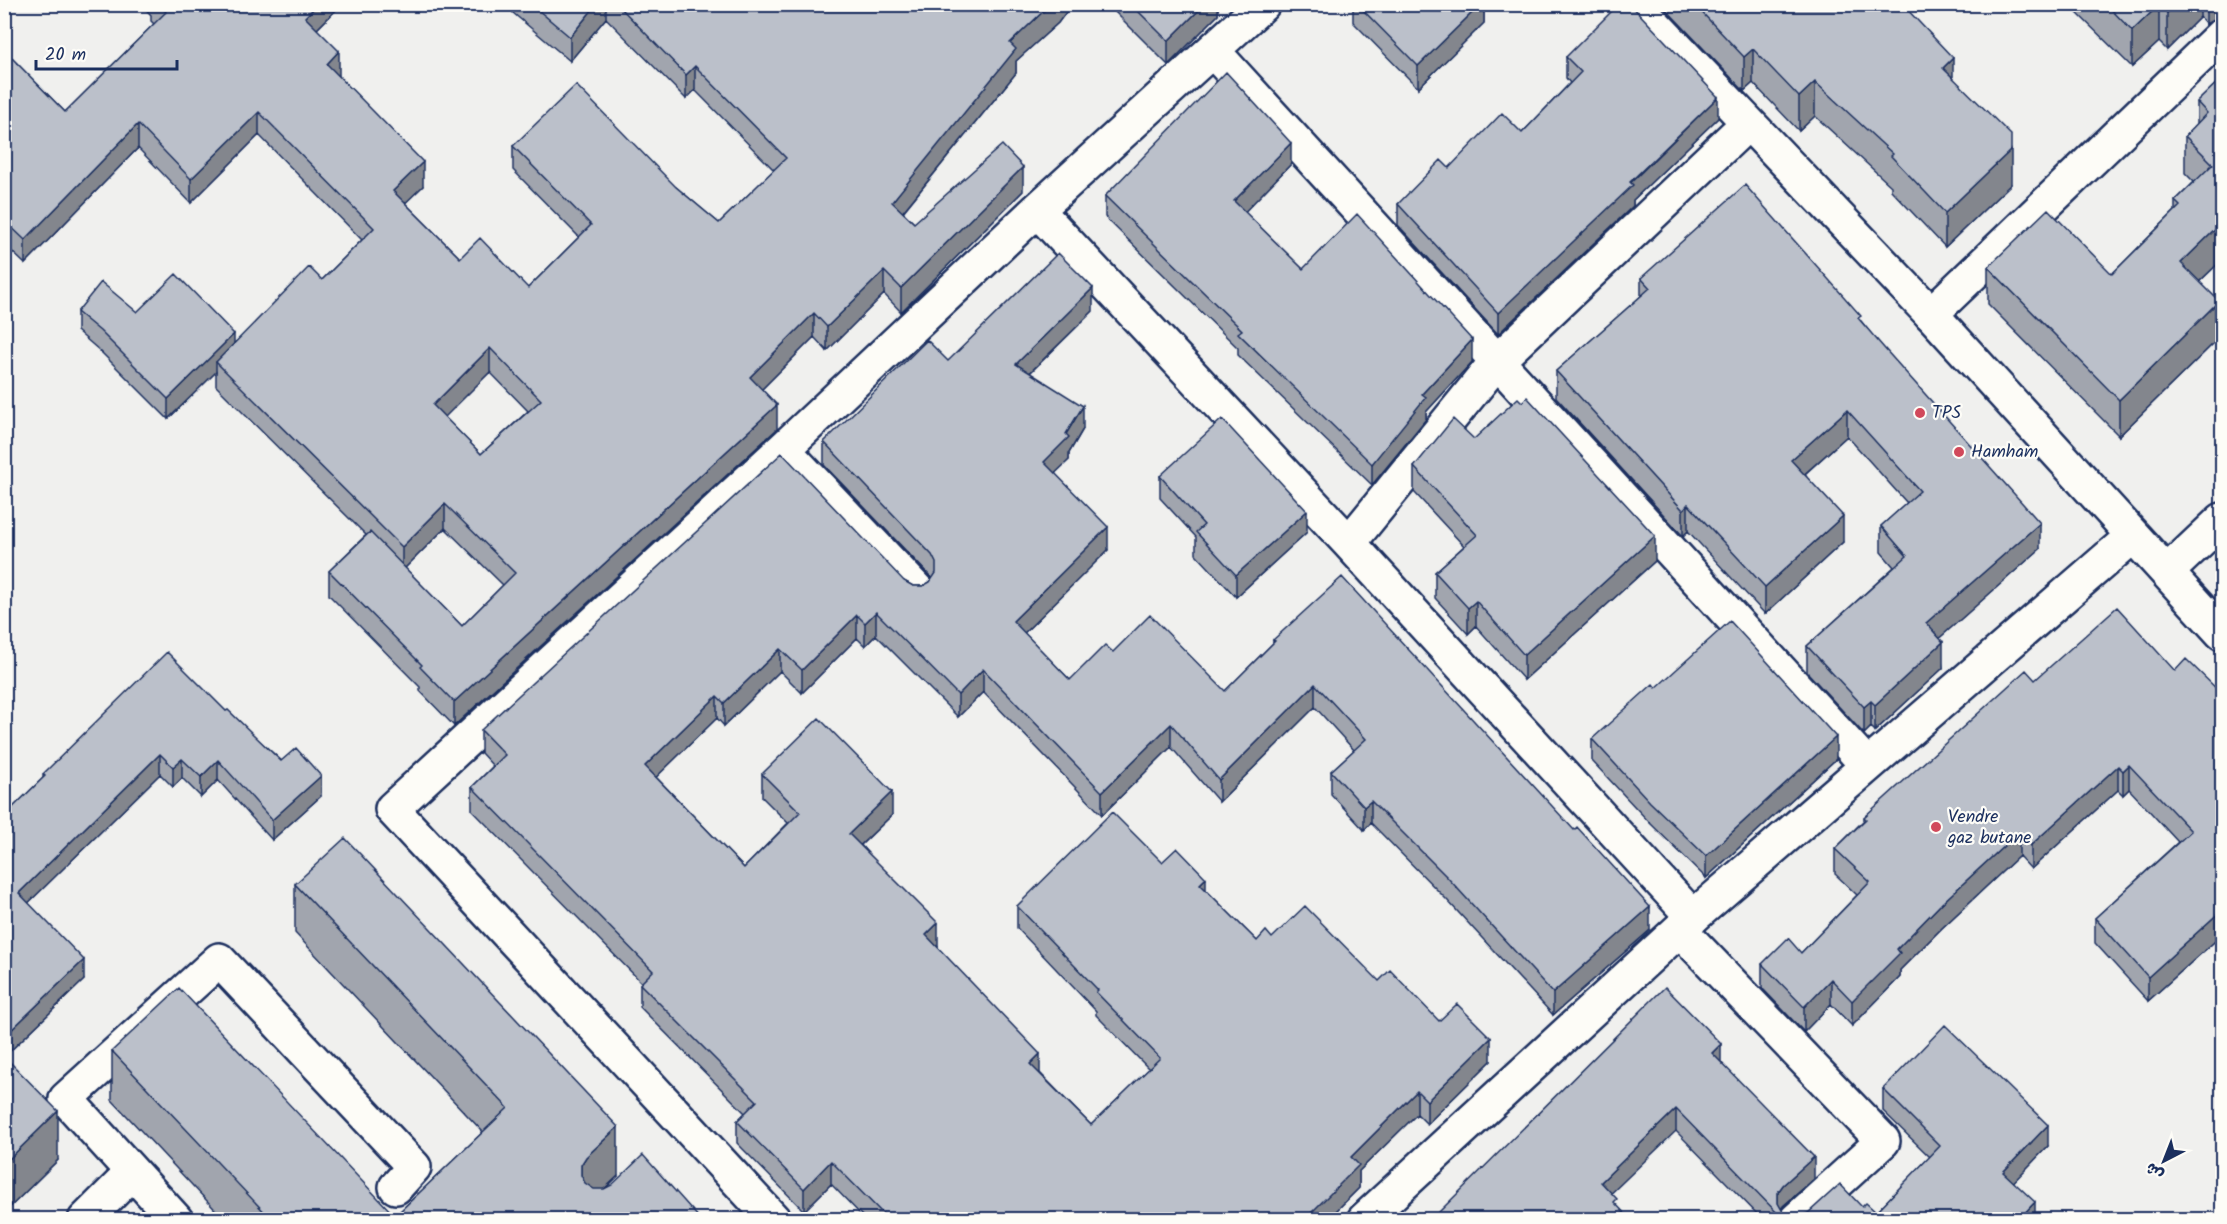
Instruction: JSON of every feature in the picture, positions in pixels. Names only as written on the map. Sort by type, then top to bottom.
[{"type":"street","points":[[774,1220],[392,809],[783,449],[1037,210],[1263,4]]},
{"type":"street","points":[[1635,4],[1747,124],[1931,314],[2223,633]]},
{"type":"street","points":[[1931,314],[2223,35]]},
{"type":"street","points":[[1213,51],[1867,765]]},
{"type":"street","points":[[1349,543],[1497,361],[1747,124]]},
{"type":"street","points":[[1037,210],[1349,543],[1883,1141],[1796,1220]]},
{"type":"street","points":[[783,449],[918,591]]},
{"type":"street","points":[[2167,572],[2223,520]]},
{"type":"street","points":[[1364,1220],[1687,923],[2133,536]]},
{"type":"street","points":[[176,1220],[66,1099],[219,960],[414,1167],[396,1187]]},
{"type":"street","points":[[86,1220],[132,1173]]},
{"type":"building","points":[[159,4],[318,4],[305,17],[339,51],[327,64],[423,162],[393,191],[460,258],[480,238],[528,288],[591,225],[513,146],[576,85],[676,187],[719,223],[786,158],[695,66],[686,75],[617,4],[1051,4],[1010,43],[1016,49],[892,202],[914,223],[1002,145],[1023,167],[901,288],[884,271],[827,327],[814,313],[750,377],[777,405],[454,702],[420,667],[422,665],[329,571],[370,532],[462,626],[515,573],[445,504],[402,547],[216,362],[309,267],[322,280],[374,228],[259,112],[191,179],[138,124],[25,240],[4,220],[4,50],[65,112],[166,12]],"holes":[[[490,348],[541,400],[481,454],[433,405]]]},
{"type":"building","points":[[531,4],[597,4],[570,37]]},
{"type":"building","points":[[1131,4],[1205,4],[1168,41]]},
{"type":"building","points":[[1357,4],[1481,4],[1418,66]]},
{"type":"building","points":[[1619,4],[1630,4],[1718,97],[1630,182],[1633,185],[1498,313],[1398,204],[1441,160],[1449,168],[1502,113],[1522,133],[1581,72],[1566,57]]},
{"type":"building","points":[[1694,4],[1902,4],[1953,58],[1943,68],[2011,135],[2011,150],[1945,213],[1891,156],[1893,154],[1815,82],[1799,97],[1753,49],[1744,57]]},
{"type":"building","points":[[2106,4],[2176,4],[2167,13],[2159,5],[2132,31]]},
{"type":"building","points":[[1226,72],[1291,143],[1234,201],[1303,269],[1357,214],[1472,340],[1422,394],[1426,397],[1372,464],[1238,333],[1242,330],[1105,196]]},
{"type":"building","points":[[2223,77],[2223,222],[2181,263],[2219,301],[2119,400],[1988,267],[2048,209],[2112,274],[2180,206],[2175,201],[2213,164],[2185,136],[2207,113],[2197,102]]},
{"type":"building","points":[[1745,185],[1861,316],[1858,318],[1884,348],[2040,523],[1926,623],[1943,642],[1875,705],[1871,701],[1864,707],[1807,646],[1907,556],[1881,526],[1920,491],[1847,410],[1791,460],[1843,516],[1765,587],[1688,504],[1683,510],[1556,371],[1650,288],[1641,278]]},
{"type":"building","points":[[1058,253],[1093,288],[1016,364],[1083,406],[1066,434],[1069,437],[1044,462],[1108,527],[1013,621],[1070,680],[1105,645],[1113,652],[1150,615],[1225,691],[1275,641],[1273,640],[1342,577],[1574,830],[1577,827],[1650,907],[1553,993],[1447,877],[1371,801],[1364,807],[1331,771],[1366,739],[1315,684],[1219,780],[1171,724],[1102,792],[983,669],[958,695],[876,612],[865,623],[857,615],[802,670],[780,649],[724,703],[717,696],[645,766],[744,868],[800,812],[762,774],[819,718],[892,792],[849,834],[938,923],[926,935],[1040,1054],[1030,1064],[1091,1125],[1160,1058],[1017,906],[1112,812],[1162,862],[1177,848],[1206,878],[1200,884],[1257,941],[1266,931],[1272,938],[1305,906],[1379,981],[1390,970],[1439,1021],[1457,1004],[1491,1038],[1427,1101],[1417,1091],[1351,1157],[1359,1165],[1304,1220],[889,1220],[831,1161],[804,1189],[737,1121],[757,1101],[640,984],[653,971],[472,787],[505,755],[481,730],[782,453],[904,581],[913,586],[923,586],[930,582],[936,573],[936,563],[932,555],[824,442],[927,340],[948,361]]},
{"type":"building","points":[[176,274],[234,334],[168,399],[100,331],[77,312],[101,282],[137,312]]},
{"type":"building","points":[[1527,397],[1655,536],[1524,655],[1476,601],[1468,608],[1435,572],[1477,535],[1414,467],[1453,419],[1474,439],[1518,398],[1522,402]]},
{"type":"building","points":[[1222,419],[1307,511],[1236,575],[1196,532],[1204,525],[1160,476]]},
{"type":"building","points":[[2117,607],[2175,671],[2186,659],[2223,695],[2223,909],[2148,977],[2095,918],[2191,831],[2129,765],[2123,771],[2118,766],[2031,845],[2019,832],[1942,903],[1897,949],[1900,953],[1852,1001],[1831,979],[1804,1007],[1762,964],[1788,938],[1801,953],[1870,882],[1835,849],[1866,819],[1864,817],[2026,670],[2035,680]]},
{"type":"building","points":[[1730,621],[1836,737],[1706,856],[1650,802],[1592,739],[1653,684],[1656,688]]},
{"type":"building","points":[[167,652],[226,711],[228,710],[281,761],[296,748],[321,776],[272,820],[218,760],[201,777],[182,759],[173,767],[160,754],[19,893],[84,960],[5,1036],[4,816],[45,776],[43,774]]},
{"type":"building","points":[[345,838],[618,1127],[586,1157],[581,1165],[581,1175],[585,1183],[594,1189],[604,1189],[612,1185],[643,1155],[701,1220],[512,1220],[507,1215],[502,1220],[272,1220],[112,1051],[179,988],[395,1216],[508,1108],[295,884]]},
{"type":"building","points":[[1665,987],[1721,1044],[1712,1053],[1814,1157],[1778,1192],[1778,1203],[1783,1212],[1799,1217],[1808,1213],[1840,1184],[1862,1207],[1866,1203],[1876,1212],[1940,1146],[1883,1089],[1945,1025],[2048,1125],[2003,1172],[2035,1202],[2018,1220],[1784,1220],[1676,1109],[1601,1182],[1617,1199],[1614,1202],[1631,1220],[1431,1220]]},
{"type":"building","points":[[4,1056],[58,1111],[4,1164]]},
{"type":"building","points":[[143,1213],[150,1220],[136,1220]]},
{"type":"place","name":"TPS","points":[[1920,413]]},
{"type":"place","name":"Hamham","points":[[1959,452]]},
{"type":"place","name":"Vendre gaz butane","points":[[1936,827]]}]
